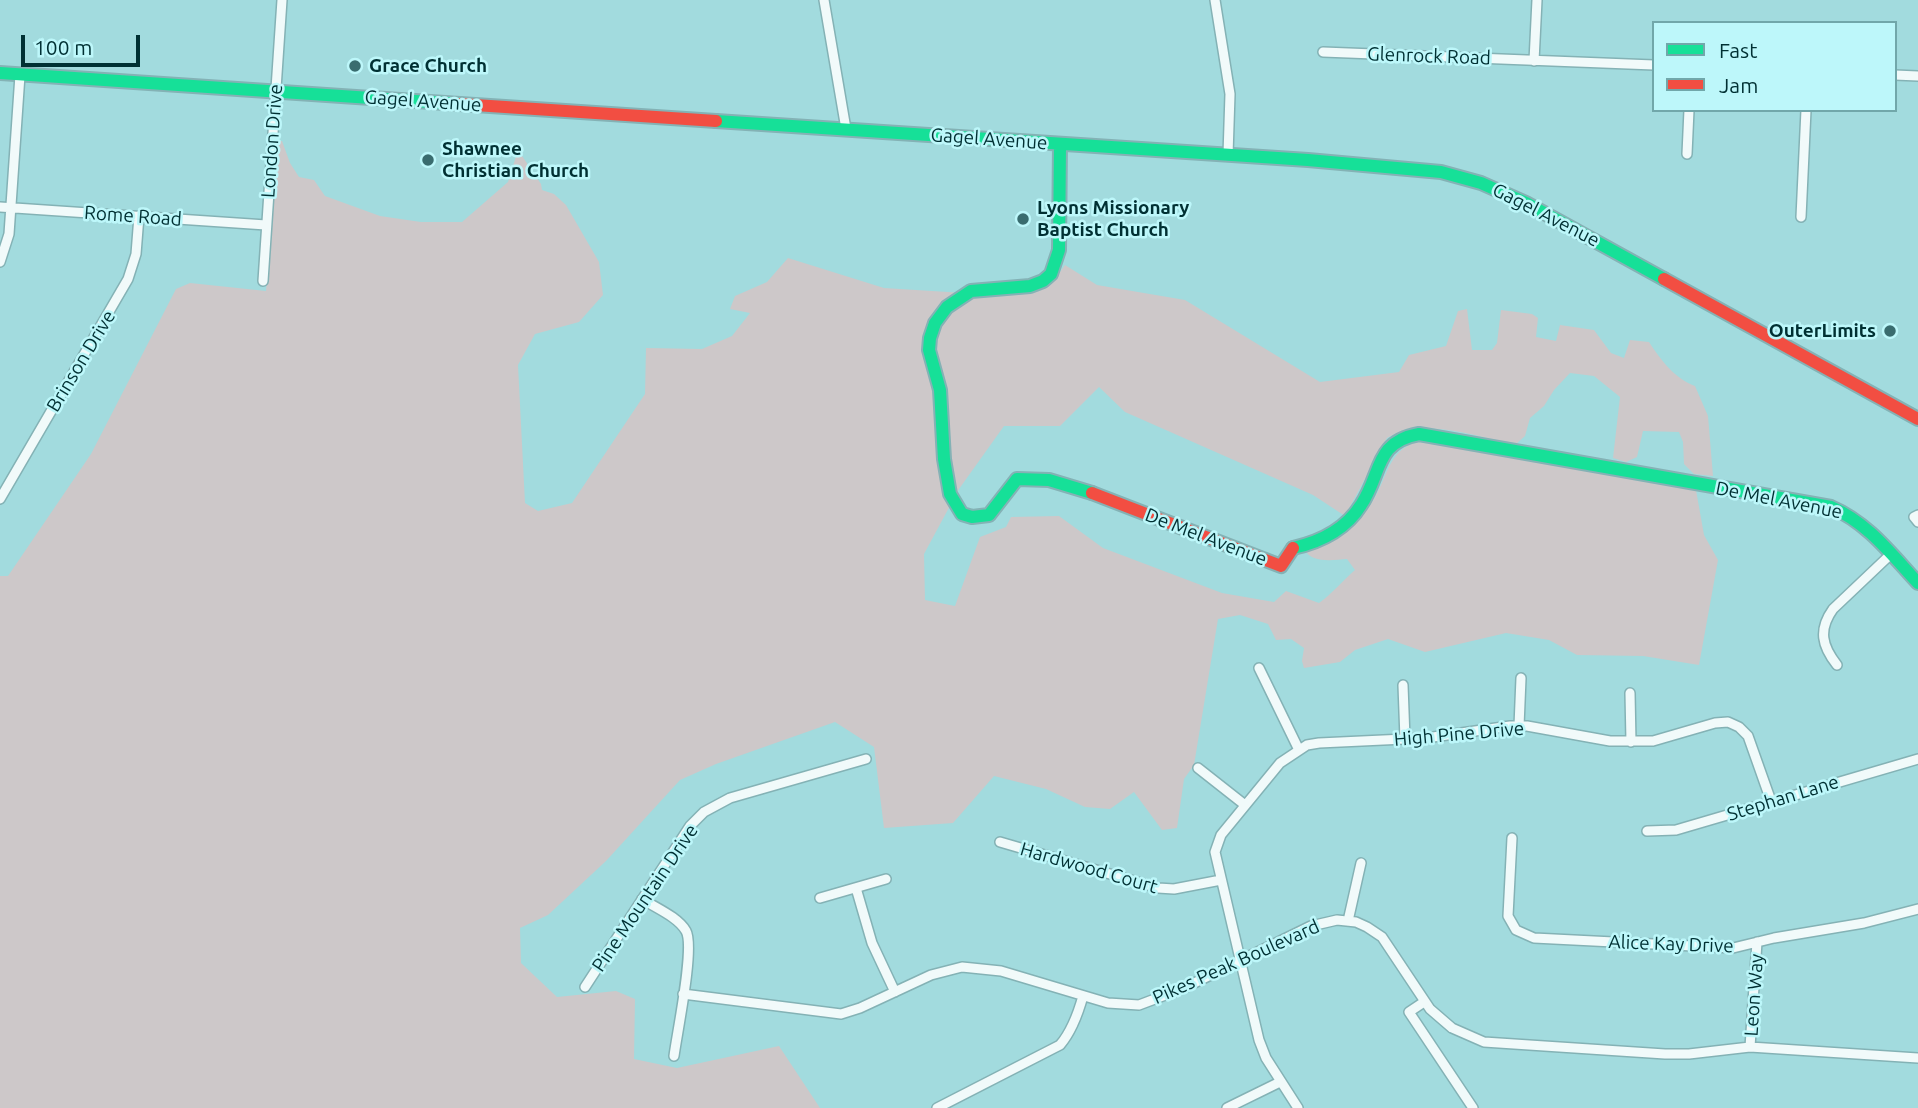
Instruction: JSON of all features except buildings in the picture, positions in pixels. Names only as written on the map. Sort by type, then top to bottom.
[{"type":"street","name":"London Drive","points":[[262,281],[282,0]]},
{"type":"street","points":[[824,0],[846,129]]},
{"type":"street","points":[[1215,0],[1230,94],[1228,155]]},
{"type":"street","points":[[1534,61],[1537,0]]},
{"type":"street","name":"Glenrock Road","points":[[1323,52],[1652,65]]},
{"type":"street","name":"Gagel Avenue","points":[[0,73],[1427,169],[1481,183],[1526,203],[1918,419]]},
{"type":"street","points":[[0,262],[8,242],[5,207],[20,75]]},
{"type":"street","points":[[1897,75],[1918,76]]},
{"type":"street","points":[[1687,154],[1689,112]]},
{"type":"street","points":[[1801,217],[1805,112]]},
{"type":"street","name":"De Mel Avenue","points":[[1060,144],[1059,250],[1057,265],[1049,277],[1030,286],[971,290],[947,307],[935,323],[930,338],[929,350],[940,390],[944,459],[950,494],[962,514],[972,517],[989,515],[1017,480],[1049,480],[1074,486],[1281,566],[1292,548],[1325,537],[1346,523],[1366,498],[1389,446],[1405,436],[1419,434],[1845,512],[1858,520],[1918,583]]},
{"type":"street","name":"Rome Road","points":[[5,207],[266,225]]},
{"type":"street","name":"Brinson Drive","points":[[0,499],[128,279],[136,254],[139,216]]},
{"type":"street","points":[[1918,516],[1914,517],[1918,522]]},
{"type":"street","points":[[1837,665],[1822,637],[1827,620],[1833,609],[1891,554]]},
{"type":"street","points":[[1259,668],[1299,750]]},
{"type":"street","points":[[1519,726],[1521,678]]},
{"type":"street","points":[[1404,685],[1405,740]]},
{"type":"street","points":[[1630,693],[1631,742]]},
{"type":"street","name":"High Pine Drive","points":[[1298,1108],[1266,1058],[1259,1040],[1215,852],[1216,843],[1245,805],[1280,763],[1299,750],[1319,743],[1405,740],[1519,726],[1610,741],[1653,741],[1715,723],[1734,724],[1748,736],[1771,801]]},
{"type":"street","name":"Pine Mountain Drive","points":[[585,987],[690,826],[712,807],[739,795],[866,758]]},
{"type":"street","name":"Stephan Lane","points":[[1647,831],[1676,830],[1918,759]]},
{"type":"street","points":[[1198,768],[1245,805]]},
{"type":"street","name":"Alice Kay Drive","points":[[1513,838],[1508,916],[1512,926],[1520,933],[1534,938],[1733,948],[1864,923],[1918,909]]},
{"type":"street","name":"Hardwood Court","points":[[1000,842],[1158,888],[1174,889],[1221,880]]},
{"type":"street","points":[[1361,863],[1348,921],[1367,926],[1382,937],[1424,1002],[1437,1017],[1462,1034],[1497,1044],[1665,1054],[1750,1048],[1918,1058]]},
{"type":"street","points":[[820,898],[886,879]]},
{"type":"street","points":[[856,888],[872,943],[895,992]]},
{"type":"street","points":[[642,899],[682,925],[689,937],[674,1056]]},
{"type":"street","name":"Pikes Peak Boulevard","points":[[683,994],[832,1014],[849,1012],[945,970],[972,967],[1001,971],[1122,1005],[1139,1005],[1157,1000],[1320,922],[1348,921]]},
{"type":"street","name":"Leon Way","points":[[1750,1048],[1757,942]]},
{"type":"street","points":[[937,1108],[1059,1045],[1068,1035],[1083,996]]},
{"type":"street","points":[[1424,1002],[1409,1012],[1473,1108]]},
{"type":"street","points":[[1227,1108],[1280,1082]]},
{"type":"shaded area","points":[[276,141],[282,141],[290,163],[299,177],[314,180],[325,196],[380,216],[421,222],[462,222],[508,182],[518,150],[541,184],[542,190],[554,194],[566,205],[599,262],[603,295],[579,322],[535,334],[518,365],[525,503],[538,511],[572,503],[645,394],[646,348],[702,349],[732,336],[750,313],[730,309],[735,296],[767,282],[788,258],[884,288],[996,295],[1053,282],[1065,265],[1097,285],[1185,300],[1320,382],[1399,372],[1409,355],[1446,346],[1458,311],[1467,309],[1472,350],[1492,350],[1497,343],[1501,310],[1532,314],[1538,318],[1536,337],[1556,341],[1560,325],[1594,330],[1611,353],[1624,358],[1630,340],[1649,342],[1663,362],[1695,386],[1708,416],[1713,476],[1694,474],[1684,464],[1683,442],[1679,432],[1643,431],[1637,457],[1626,462],[1613,458],[1620,397],[1594,376],[1570,373],[1544,406],[1530,418],[1525,436],[1515,445],[1467,433],[1434,429],[1402,432],[1387,438],[1345,516],[1313,495],[1125,412],[1099,387],[1060,426],[1004,426],[959,489],[924,554],[925,600],[955,606],[980,537],[1006,527],[1011,517],[1059,516],[1103,548],[1222,593],[1274,602],[1286,591],[1319,603],[1355,570],[1347,559],[1317,559],[1307,554],[1304,549],[1331,535],[1367,509],[1396,455],[1403,448],[1426,438],[1696,490],[1704,535],[1718,560],[1699,665],[1643,656],[1577,655],[1549,640],[1506,633],[1425,652],[1388,639],[1355,650],[1340,662],[1304,668],[1304,648],[1291,639],[1276,640],[1268,624],[1240,615],[1218,619],[1194,765],[1184,779],[1177,828],[1162,830],[1134,792],[1110,809],[1085,807],[1046,789],[994,776],[953,823],[884,828],[874,747],[835,722],[716,764],[680,780],[606,861],[548,915],[520,928],[521,963],[557,997],[616,991],[635,999],[634,1059],[677,1068],[779,1046],[820,1108],[0,1108],[0,576],[8,576],[91,454],[176,289],[190,283],[266,291]]},
{"type":"traffic: fast","points":[[0,73],[460,104]]},
{"type":"traffic: fast","points":[[716,121],[1308,160],[1441,172],[1481,183],[1526,203],[1664,279]]},
{"type":"traffic: fast","points":[[1060,144],[1059,250],[1051,274],[1043,281],[1030,286],[971,291],[947,307],[935,323],[929,350],[940,390],[944,459],[950,494],[962,514],[972,517],[989,515],[1017,479],[1049,480],[1092,493]]},
{"type":"traffic: fast","points":[[1293,548],[1322,538],[1348,521],[1368,493],[1386,452],[1404,438],[1419,434],[1831,507],[1868,530],[1918,583]]},
{"type":"traffic: jam","points":[[460,104],[716,121]]},
{"type":"traffic: jam","points":[[1664,279],[1918,419]]},
{"type":"traffic: jam","points":[[1092,493],[1281,566],[1293,548]]},
{"type":"place","name":"Grace Church","points":[[355,66]]},
{"type":"place","name":"Shawnee Christian Church","points":[[428,160]]},
{"type":"place","name":"Lyons Missionary Baptist Church","points":[[1023,219]]},
{"type":"place","name":"OuterLimits","points":[[1890,331]]}]
